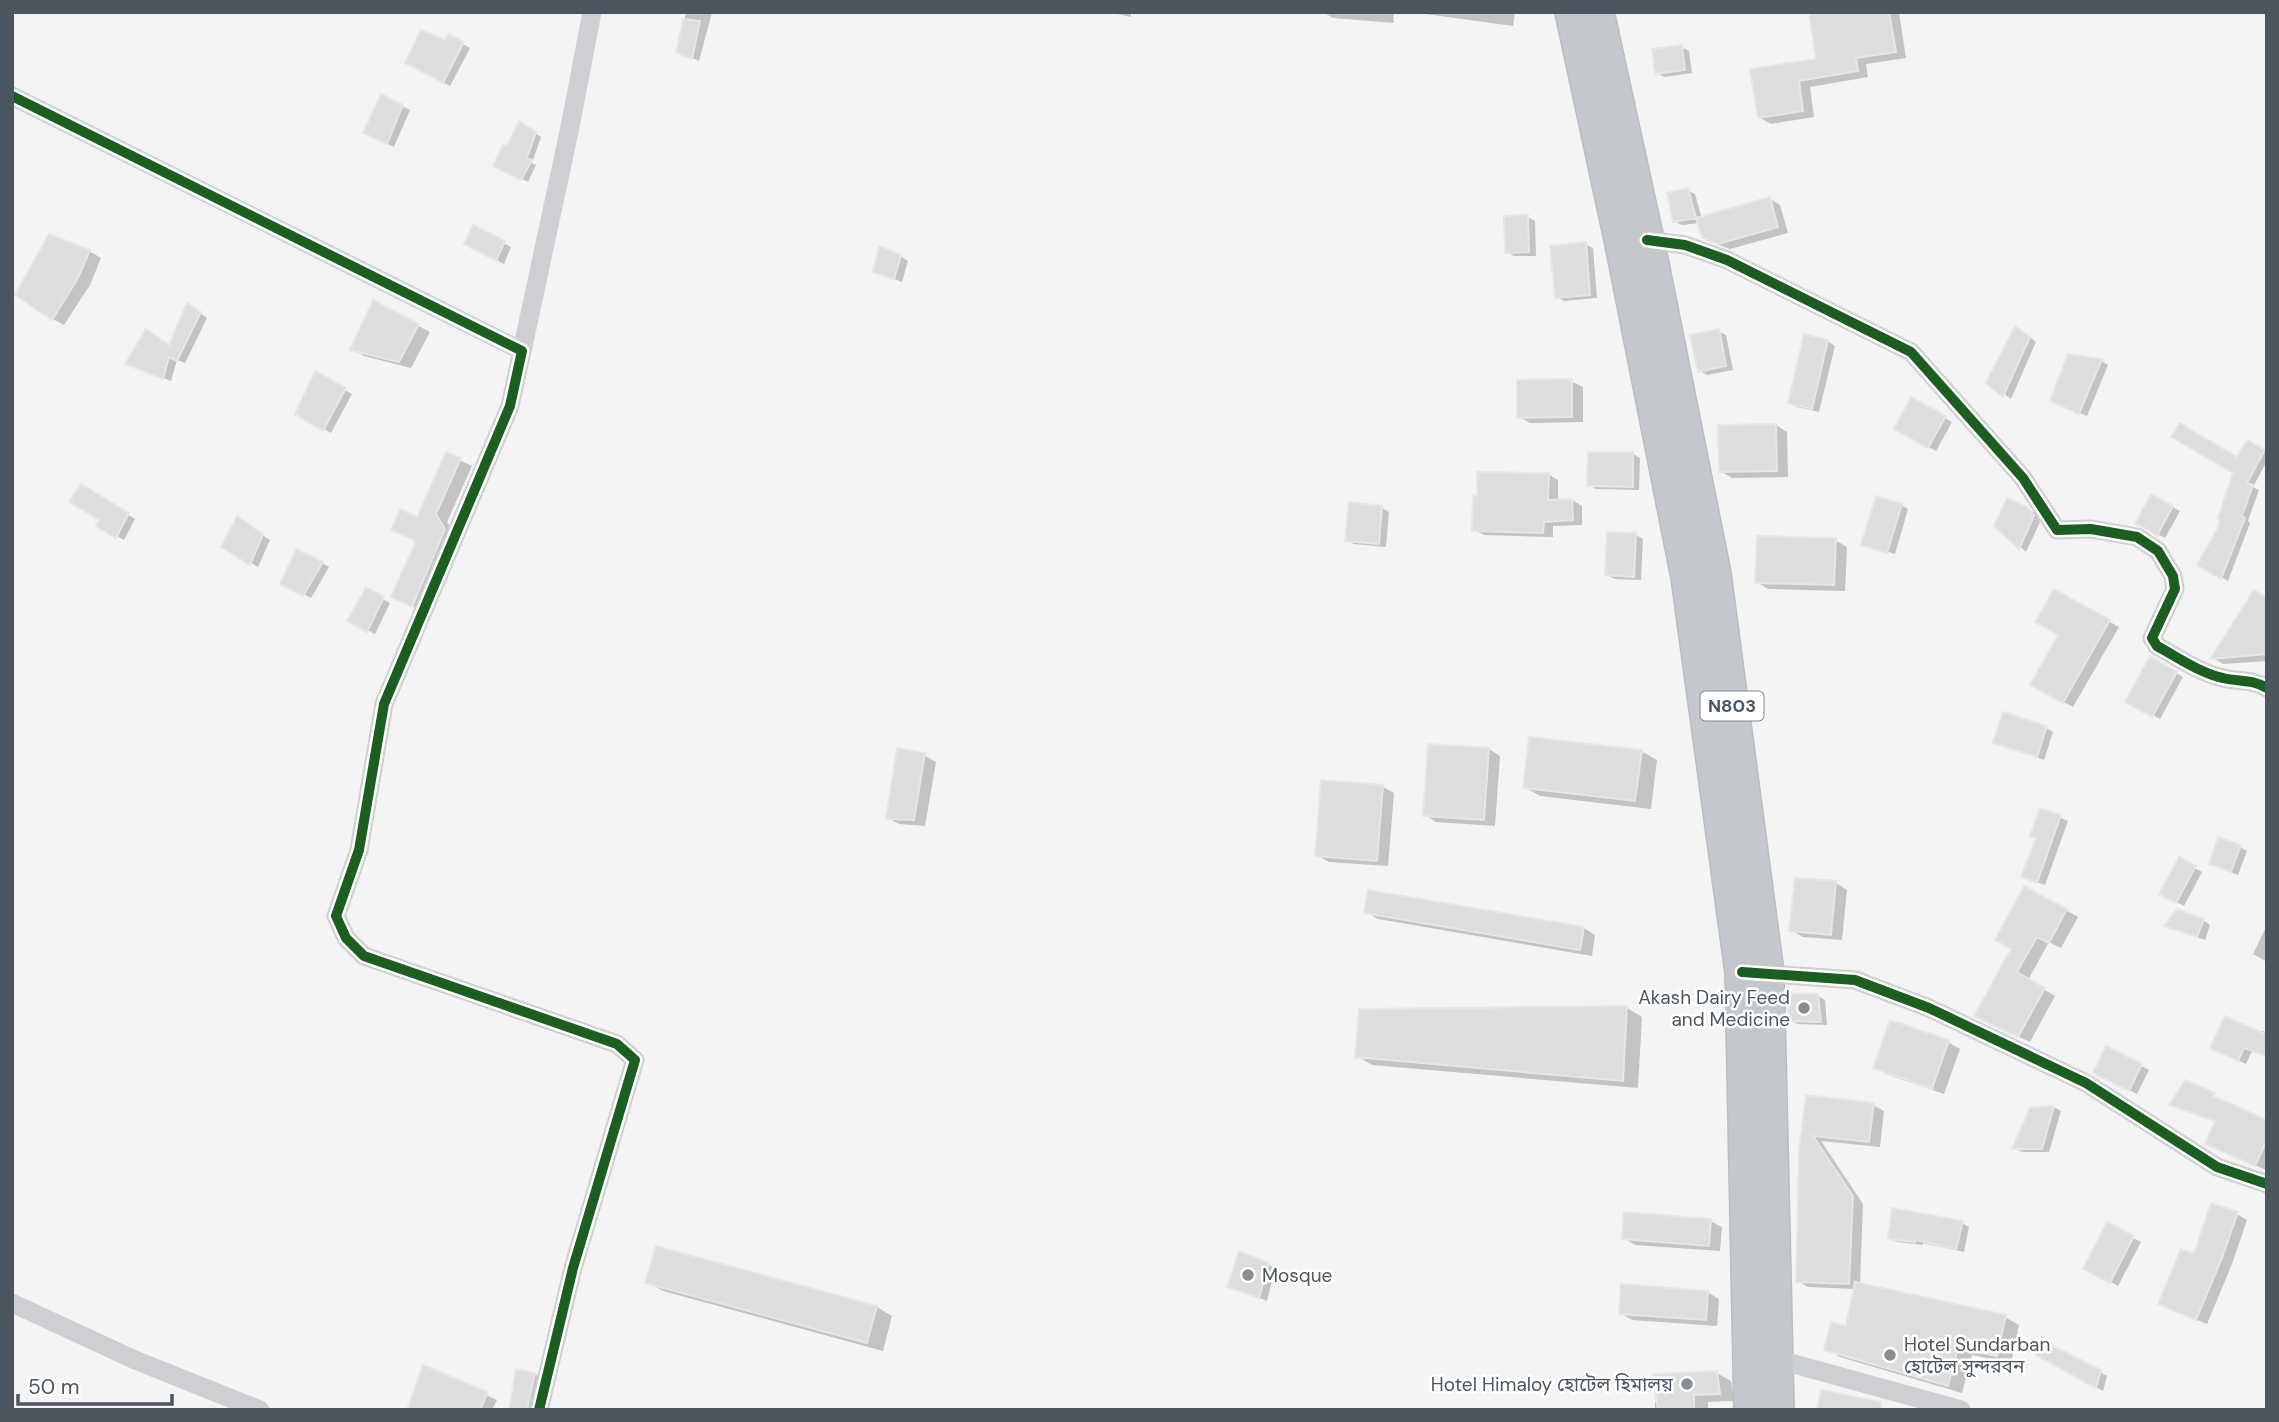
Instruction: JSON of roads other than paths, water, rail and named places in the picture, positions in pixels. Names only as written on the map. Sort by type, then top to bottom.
[{"type":"highway","name":"N803","points":[[1587,22],[1647,240],[1701,575],[1754,972],[1760,1166],[1776,1359],[1777,1410]]},
{"type":"highway","name":"N803","points":[[1587,22],[1621,239],[1701,575]]},
{"type":"highway","name":"N803","points":[[1751,1410],[1760,1166]]},
{"type":"street","points":[[539,1410],[573,1268],[635,1060],[617,1044],[364,956],[346,938],[336,916],[359,850],[384,704],[510,407],[592,12]]},
{"type":"street","points":[[12,96],[522,351]]},
{"type":"street","points":[[1647,240],[1685,245],[1727,260],[1911,352],[2023,478],[2057,530],[2091,529],[2137,537],[2158,551],[2173,576],[2175,589],[2152,638],[2157,646],[2210,674],[2225,679],[2238,678],[2267,688]]},
{"type":"street","points":[[1754,972],[1855,980],[1929,1008],[2086,1083],[2217,1167],[2267,1184]]},
{"type":"street","points":[[12,1303],[135,1360],[254,1409]]},
{"type":"street","points":[[1776,1359],[1961,1410]]},
{"type":"place","name":"Akash Dairy Feed and Medicine","points":[[1804,1008]]},
{"type":"place","name":"Mosque","points":[[1248,1275]]},
{"type":"place","name":"Hotel Sundarban হোটেল সুন্দরবন","points":[[1890,1355]]},
{"type":"place","name":"Hotel Himaloy হোটেল হিমালয়","points":[[1687,1384]]}]
